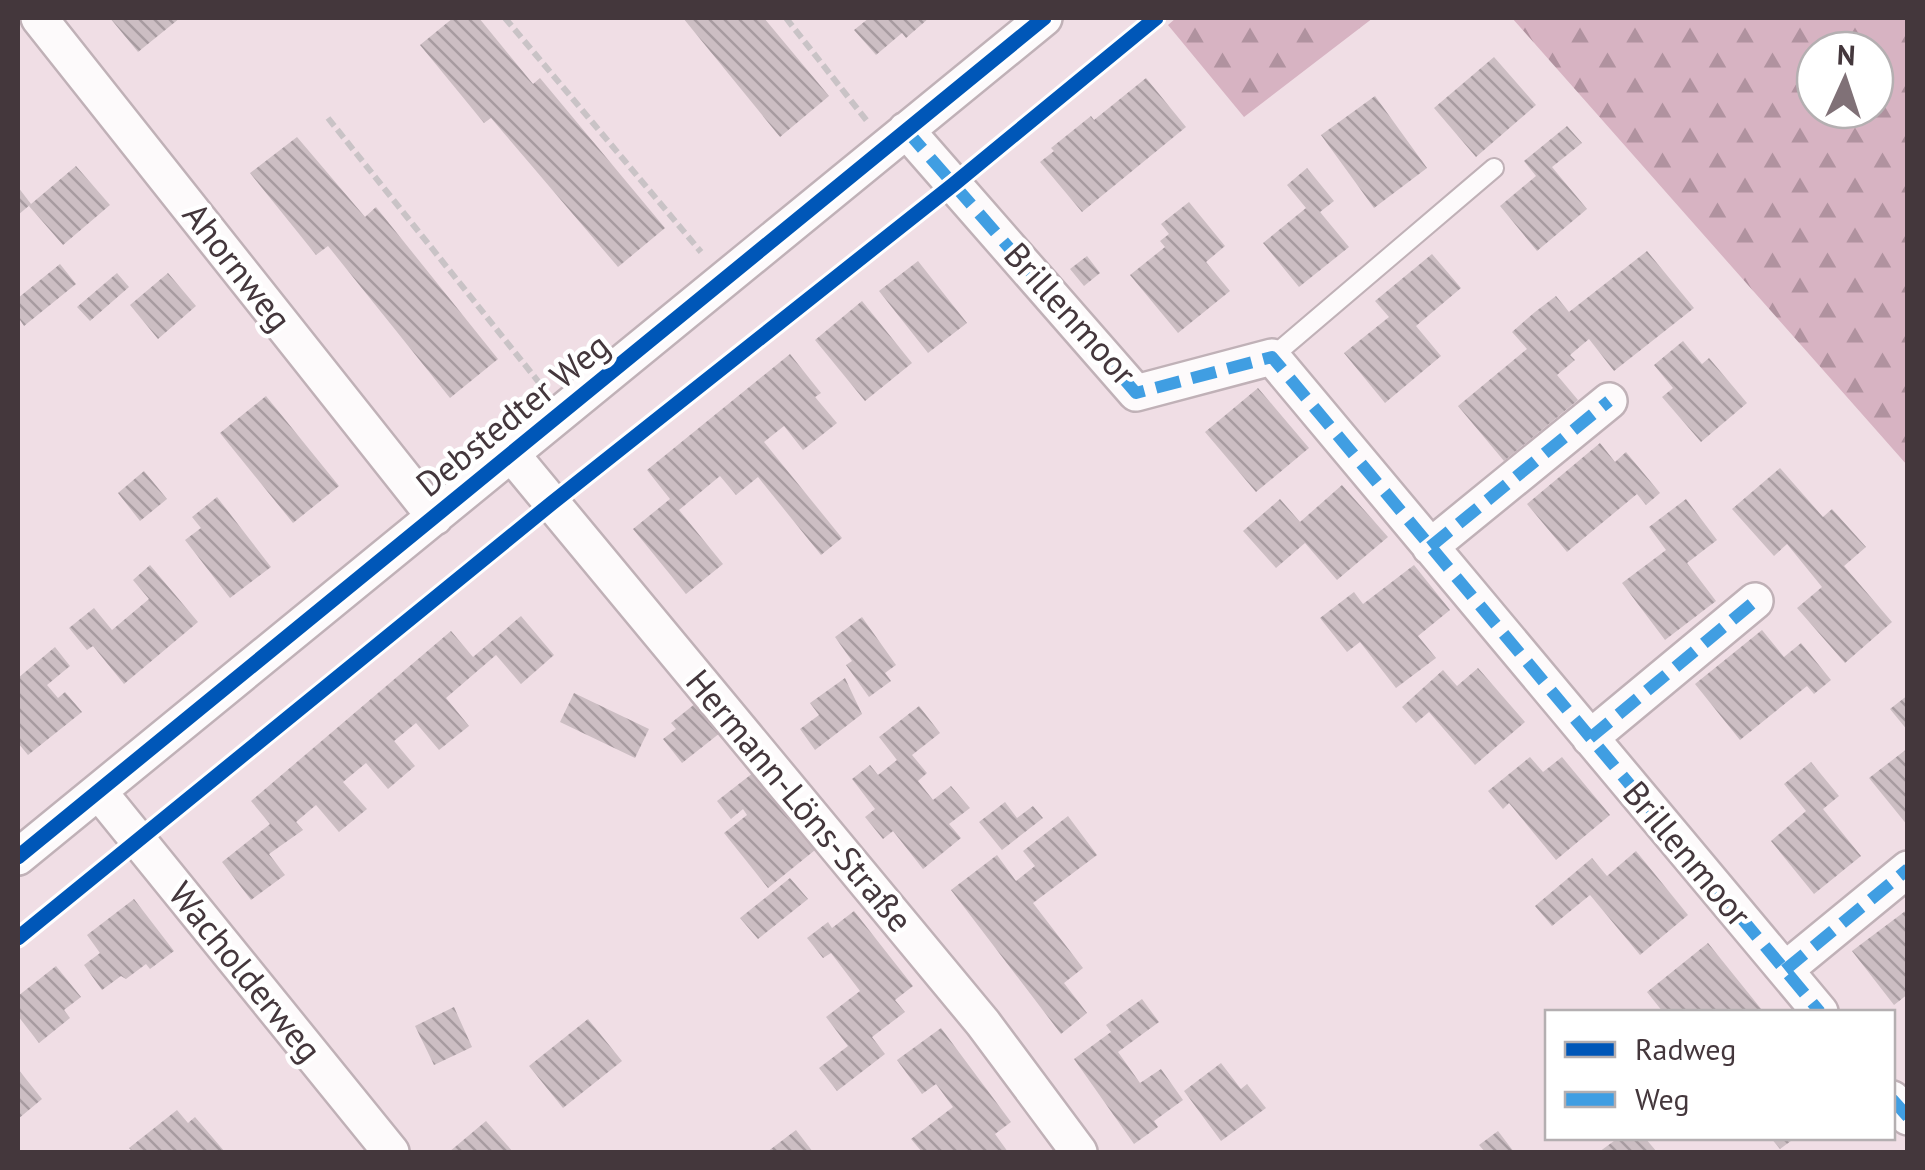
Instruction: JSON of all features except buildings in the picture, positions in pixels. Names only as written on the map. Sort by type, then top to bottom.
[{"type":"street","name":"Ahornweg","points":[[39,18],[436,516]]},
{"type":"street","name":"Debstedter Weg","points":[[18,857],[1044,18]]},
{"type":"street","name":"Brillenmoor","points":[[896,138],[1136,393],[1272,358],[1818,1010]]},
{"type":"street","points":[[1430,547],[1609,400]]},
{"type":"street","name":"Hermann-Löns-Straße","points":[[512,455],[983,1023],[1079,1152]]},
{"type":"street","points":[[1590,738],[1755,601]]},
{"type":"street","name":"Wacholderweg","points":[[99,792],[391,1152]]},
{"type":"street","points":[[1785,970],[1908,869]]},
{"type":"lane","points":[[1272,358],[1494,168]]},
{"type":"path","points":[[505,18],[724,280]]},
{"type":"path","points":[[786,18],[896,138]]},
{"type":"path","points":[[328,118],[564,413]]},
{"type":"green space","points":[[1176,18],[1373,18],[1244,117],[1168,25]]},
{"type":"green space","points":[[1512,18],[1907,18],[1907,465]]},
{"type":"marked path","points":[[906,130],[1136,393],[1272,357],[1818,1010]]},
{"type":"marked path","points":[[1430,547],[1609,401]]},
{"type":"marked path","points":[[1590,738],[1755,601]]},
{"type":"marked path","points":[[1785,970],[1908,869]]},
{"type":"marked path","points":[[1895,1102],[1908,1117]]},
{"type":"cycle path","points":[[18,857],[1044,18]]},
{"type":"cycle path","points":[[18,938],[1156,18]]}]
